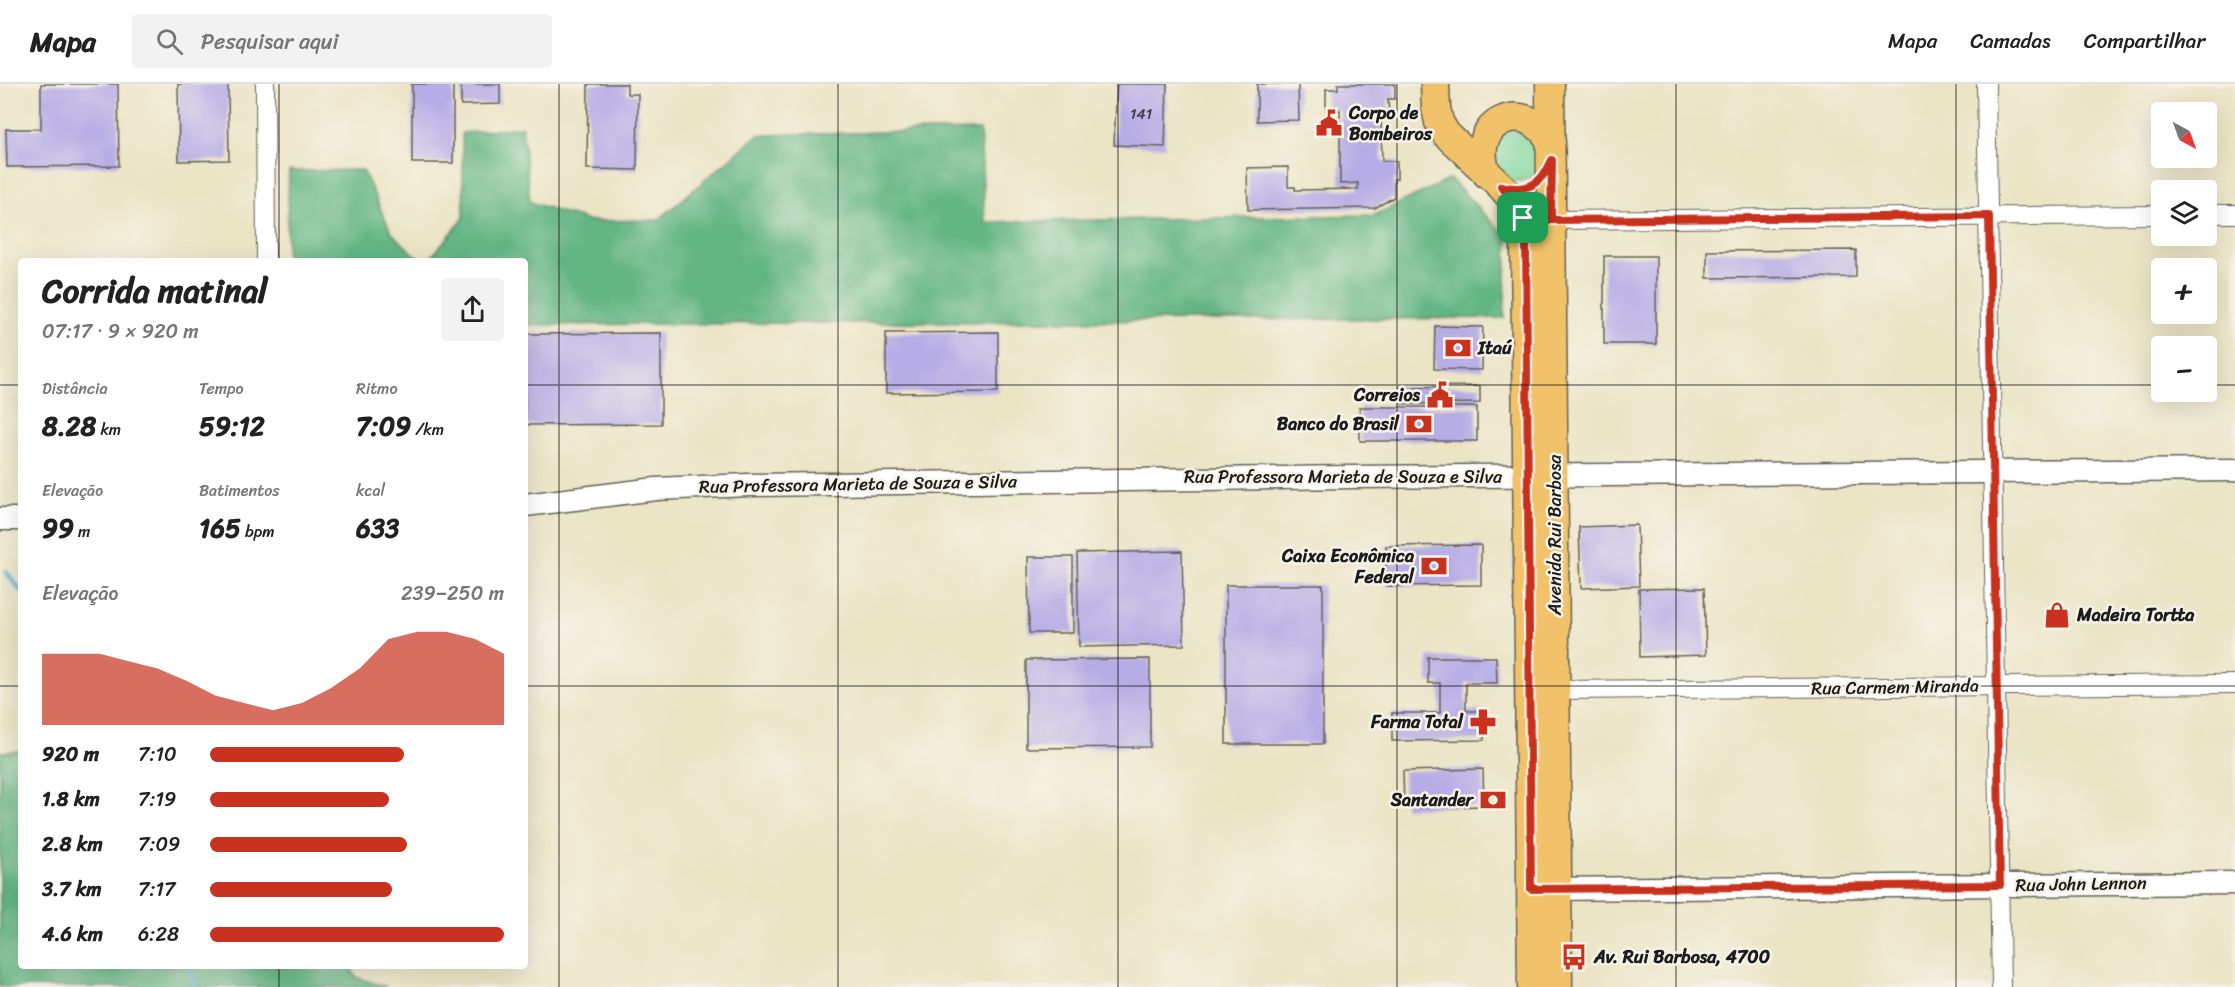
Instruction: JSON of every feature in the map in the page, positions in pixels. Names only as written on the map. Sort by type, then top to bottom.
[{"type":"main road","name":"Avenida Rui Barbosa","points":[[1435,84],[1439,122],[1446,134],[1514,201],[1523,218],[1526,237],[1556,690],[1544,889],[1532,987]]},
{"type":"main road","name":"Avenida Rui Barbosa","points":[[1550,84],[1551,220],[1542,476],[1544,889],[1558,987]]},
{"type":"main road","points":[[1509,118],[1522,118],[1534,122],[1545,130],[1551,151],[1545,175],[1533,185],[1517,189],[1494,180],[1482,160],[1482,145],[1489,131],[1500,121],[1509,118]]},
{"type":"street","points":[[265,84],[266,258]]},
{"type":"street","points":[[1986,84],[2001,987]]},
{"type":"street","points":[[2217,214],[2235,214]]},
{"type":"street","points":[[1551,220],[2151,215]]},
{"type":"street","name":"Rua Professora Marieta de Souza e Silva","points":[[528,505],[645,490],[748,485],[974,480],[2235,470]]},
{"type":"street","points":[[0,519],[18,519]]},
{"type":"street","name":"Rua Carmem Miranda","points":[[1556,690],[2235,684]]},
{"type":"street","name":"Rua John Lennon","points":[[1544,889],[2235,883]]},
{"type":"green space","points":[[522,127],[530,202],[588,221],[658,220],[758,135],[980,130],[985,222],[1375,215],[1450,179],[1508,238],[1504,318],[528,325],[528,258],[431,258],[464,218],[462,133]]},
{"type":"green space","points":[[1511,128],[1541,140],[1538,172],[1518,181],[1508,179],[1498,173],[1494,141]]},
{"type":"green space","points":[[363,170],[391,232],[418,258],[286,258],[289,171]]},
{"type":"green space","points":[[18,751],[18,969],[352,969],[356,977],[387,987],[0,987],[0,752]]},
{"type":"building","points":[[41,84],[118,84],[119,166],[7,167],[6,129],[41,129]]},
{"type":"building","points":[[178,84],[228,84],[229,160],[179,161]]},
{"type":"building","points":[[412,84],[453,84],[453,163],[412,163]]},
{"type":"building","points":[[461,84],[500,84],[500,104],[461,105]]},
{"type":"building","points":[[588,84],[627,84],[627,94],[638,94],[637,170],[587,169]]},
{"type":"building","points":[[1117,84],[1167,84],[1165,147],[1114,145]]},
{"type":"building","points":[[1257,84],[1298,84],[1299,120],[1257,121]]},
{"type":"building","points":[[1338,84],[1395,84],[1395,99],[1388,99],[1389,116],[1381,117],[1382,161],[1397,161],[1394,197],[1375,208],[1248,210],[1247,168],[1288,167],[1288,187],[1295,187],[1295,190],[1358,189],[1358,183],[1340,184],[1340,110],[1326,110],[1326,89],[1338,89]]},
{"type":"building","points":[[1856,250],[1856,277],[1707,278],[1707,251]]},
{"type":"building","points":[[1604,256],[1656,256],[1656,344],[1604,344]]},
{"type":"building","name":"Itaú","points":[[1435,326],[1483,327],[1482,370],[1434,369]]},
{"type":"building","points":[[998,332],[998,392],[886,393],[886,333]]},
{"type":"building","points":[[661,333],[661,424],[528,425],[528,334]]},
{"type":"building","name":"Correios","points":[[1480,386],[1480,403],[1401,404],[1400,387]]},
{"type":"building","name":"Banco do Brasil","points":[[1360,407],[1477,407],[1477,441],[1360,441]]},
{"type":"building","points":[[1637,525],[1639,586],[1581,588],[1579,527]]},
{"type":"building","name":"Caixa Econômica Federal","points":[[1481,545],[1481,585],[1386,586],[1386,546]]},
{"type":"building","points":[[1182,551],[1184,645],[1079,647],[1077,553]]},
{"type":"building","points":[[1028,557],[1073,557],[1073,633],[1029,633]]},
{"type":"building","points":[[1226,585],[1323,585],[1323,744],[1226,744]]},
{"type":"building","points":[[1704,588],[1706,655],[1640,657],[1639,589]]},
{"type":"building","points":[[1428,657],[1496,657],[1497,683],[1466,683],[1466,711],[1483,711],[1484,740],[1392,741],[1392,713],[1440,713],[1440,683],[1428,683]]},
{"type":"building","points":[[1150,659],[1150,747],[1026,748],[1026,660]]},
{"type":"building","points":[[1483,769],[1484,806],[1404,808],[1403,771]]},
{"type":"waterway","points":[[6,572],[18,587]]},
{"type":"waterway","points":[[189,969],[195,987]]},
{"type":"place","name":"Corpo de Bombeiros","points":[[1329,123]]},
{"type":"place","name":"Itaú","points":[[1458,348]]},
{"type":"place","name":"Correios","points":[[1440,395]]},
{"type":"place","name":"Banco do Brasil","points":[[1419,424]]},
{"type":"place","name":"Caixa Econômica Federal","points":[[1434,566]]},
{"type":"place","name":"Madeira Tortta","points":[[2057,615]]},
{"type":"place","name":"Farma Total","points":[[1483,722]]},
{"type":"place","name":"Santander","points":[[1493,800]]},
{"type":"place","name":"Av. Rui Barbosa, 4700","points":[[1574,957]]},
{"type":"route","points":[[1552,160],[1551,220],[1989,216],[2000,885],[1531,889],[1527,317],[1526,237],[1523,218],[1514,201],[1501,186],[1517,189],[1533,185],[1545,175],[1552,160]]}]
